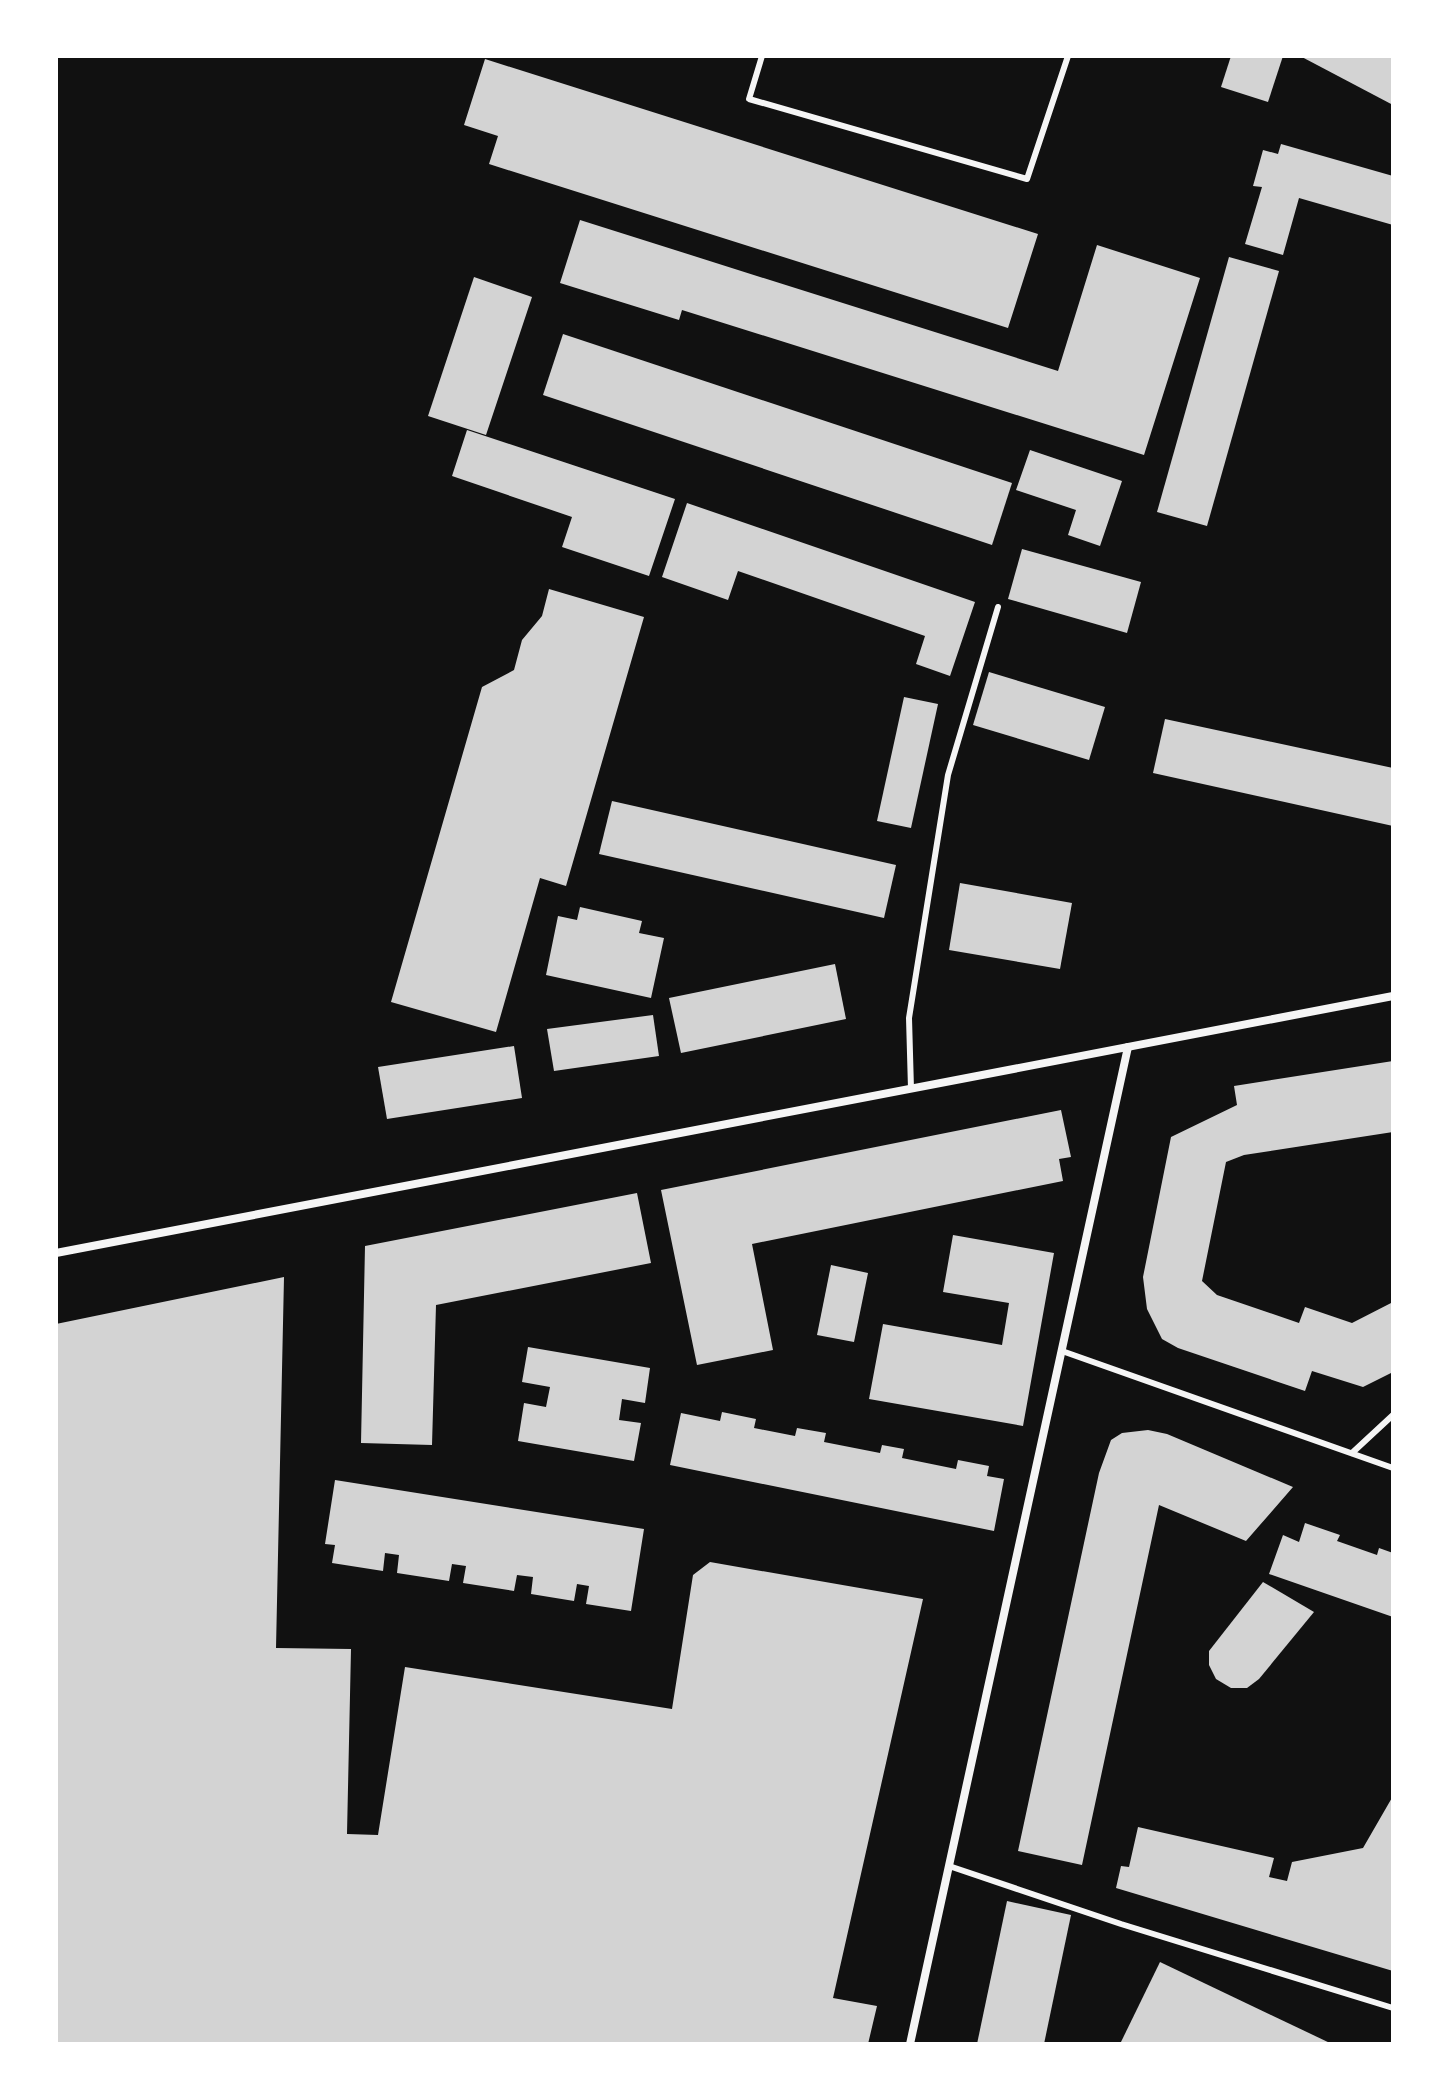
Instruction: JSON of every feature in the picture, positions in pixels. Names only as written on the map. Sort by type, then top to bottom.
[{"type":"street","points":[[56,1253],[1393,996]]},
{"type":"street","points":[[910,2044],[1128,1047]]},
{"type":"lane","points":[[762,56],[749,99],[1027,179],[1068,56]]},
{"type":"lane","points":[[911,1089],[909,1018],[948,775],[998,607]]},
{"type":"lane","points":[[1062,1351],[1393,1468]]},
{"type":"lane","points":[[1352,1453],[1393,1415]]},
{"type":"lane","points":[[949,1866],[1121,1924],[1393,2008]]},
{"type":"building","points":[[1231,56],[1283,56],[1268,102],[1221,87]]},
{"type":"building","points":[[1300,56],[1393,56],[1393,105]]},
{"type":"building","points":[[485,59],[1038,234],[1008,328],[489,164],[498,136],[464,125]]},
{"type":"building","points":[[1281,144],[1393,176],[1393,225],[1299,198],[1283,255],[1245,244],[1262,187],[1253,186],[1263,150],[1278,154]]},
{"type":"building","points":[[580,220],[1058,371],[1097,245],[1200,278],[1144,455],[682,310],[679,320],[560,283]]},
{"type":"building","points":[[1229,257],[1279,271],[1207,526],[1157,512]]},
{"type":"building","points":[[474,277],[532,297],[486,435],[428,416]]},
{"type":"building","points":[[563,334],[1012,483],[992,545],[543,395]]},
{"type":"building","points":[[467,430],[675,499],[649,576],[562,547],[572,517],[452,476]]},
{"type":"building","points":[[1030,450],[1122,481],[1100,546],[1068,535],[1076,510],[1016,490]]},
{"type":"building","points":[[687,503],[975,602],[950,676],[916,664],[925,636],[738,571],[728,600],[662,577]]},
{"type":"building","points":[[1022,549],[1141,582],[1127,633],[1008,599]]},
{"type":"building","points":[[549,589],[644,617],[566,886],[540,878],[496,1032],[391,1002],[482,687],[514,670],[522,640],[542,616]]},
{"type":"building","points":[[989,672],[1105,707],[1089,760],[973,725]]},
{"type":"building","points":[[904,697],[938,704],[911,828],[877,821]]},
{"type":"building","points":[[1165,719],[1393,768],[1393,826],[1153,773]]},
{"type":"building","points":[[612,801],[896,865],[884,918],[599,854]]},
{"type":"building","points":[[960,883],[1072,903],[1060,969],[949,950]]},
{"type":"building","points":[[580,907],[642,921],[639,933],[664,938],[651,998],[546,975],[558,916],[577,920]]},
{"type":"building","points":[[835,964],[846,1019],[681,1053],[669,998]]},
{"type":"building","points":[[653,1015],[659,1056],[554,1071],[547,1029]]},
{"type":"building","points":[[514,1046],[522,1098],[387,1119],[378,1067]]},
{"type":"building","points":[[1393,1061],[1393,1132],[1244,1155],[1226,1162],[1202,1281],[1217,1295],[1299,1323],[1305,1307],[1352,1323],[1393,1302],[1393,1372],[1363,1387],[1312,1371],[1305,1391],[1178,1348],[1162,1339],[1147,1309],[1143,1277],[1171,1137],[1237,1105],[1234,1086]]},
{"type":"building","points":[[1061,1110],[1071,1157],[1059,1159],[1063,1181],[752,1244],[773,1350],[697,1365],[661,1190]]},
{"type":"building","points":[[637,1193],[651,1263],[436,1305],[432,1445],[361,1443],[365,1246]]},
{"type":"building","points":[[953,1235],[1054,1253],[1023,1426],[869,1399],[883,1324],[1002,1345],[1009,1303],[943,1292]]},
{"type":"building","points":[[831,1265],[868,1273],[854,1342],[817,1335]]},
{"type":"building","points":[[284,1277],[276,1648],[351,1649],[347,1834],[378,1835],[405,1667],[672,1709],[693,1575],[710,1562],[923,1599],[833,1998],[877,2006],[868,2044],[56,2044],[56,1324]]},
{"type":"building","points":[[528,1347],[650,1368],[645,1403],[622,1399],[619,1420],[641,1423],[634,1461],[518,1441],[524,1403],[546,1407],[550,1387],[522,1382]]},
{"type":"building","points":[[722,1412],[756,1419],[754,1428],[795,1436],[797,1428],[826,1433],[824,1442],[880,1453],[882,1445],[904,1449],[902,1458],[956,1469],[958,1460],[989,1466],[987,1476],[1004,1479],[994,1531],[670,1465],[681,1413],[720,1421]]},
{"type":"building","points":[[1148,1430],[1167,1434],[1293,1487],[1246,1541],[1159,1505],[1082,1865],[1018,1851],[1099,1473],[1111,1440],[1122,1433]]},
{"type":"building","points":[[335,1480],[644,1529],[631,1611],[586,1604],[589,1586],[577,1584],[574,1601],[531,1594],[533,1577],[517,1575],[514,1591],[463,1583],[466,1566],[452,1564],[449,1581],[397,1573],[399,1555],[385,1553],[383,1571],[332,1563],[335,1545],[325,1544]]},
{"type":"building","points":[[1305,1523],[1340,1535],[1337,1541],[1377,1555],[1379,1548],[1393,1553],[1393,1617],[1269,1574],[1283,1535],[1299,1542]]},
{"type":"building","points":[[1263,1582],[1314,1612],[1259,1679],[1247,1688],[1231,1688],[1216,1679],[1209,1665],[1209,1651]]},
{"type":"building","points":[[1393,1796],[1393,1971],[1116,1888],[1121,1866],[1129,1867],[1138,1827],[1274,1858],[1269,1877],[1287,1881],[1292,1862],[1363,1848]]},
{"type":"building","points":[[1007,1901],[1071,1915],[1044,2044],[977,2044]]},
{"type":"building","points":[[1160,1962],[1332,2044],[1120,2044]]}]
